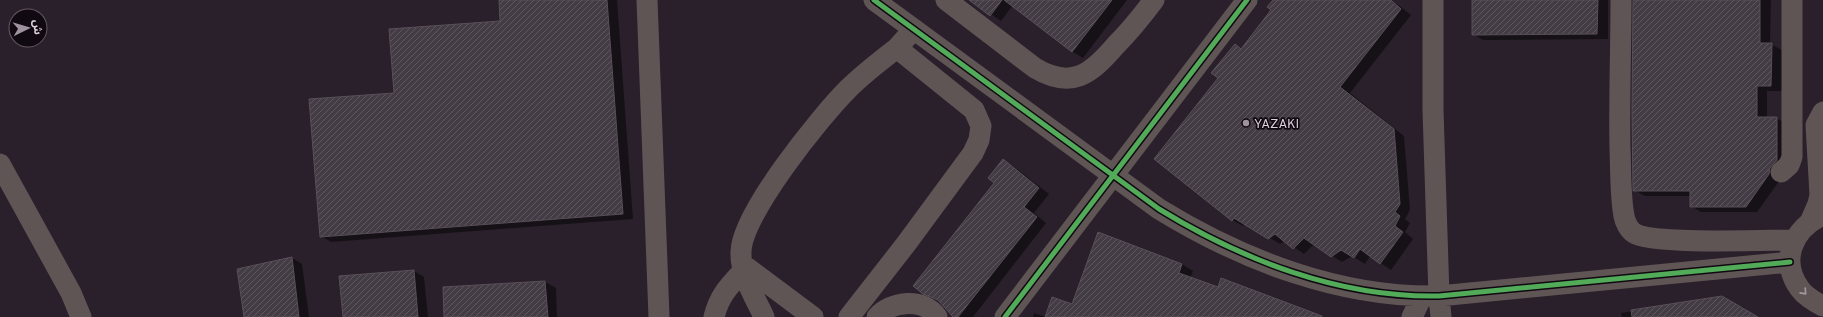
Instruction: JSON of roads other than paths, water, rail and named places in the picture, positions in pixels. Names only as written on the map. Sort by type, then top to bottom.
[{"type":"street","points":[[647,0],[659,317]]},
{"type":"street","points":[[946,0],[1035,68],[1049,76],[1073,78],[1088,73],[1101,62],[1134,26],[1154,0]]},
{"type":"street","points":[[1005,317],[1247,0]]},
{"type":"street","points":[[1433,0],[1431,296],[1441,317]]},
{"type":"street","points":[[1622,0],[1620,161],[1622,203],[1627,226],[1633,233],[1647,238],[1676,240],[1795,240]]},
{"type":"street","points":[[1781,172],[1789,165],[1792,157],[1792,0]]},
{"type":"street","points":[[878,1],[1113,176],[1192,229],[1228,248],[1312,278],[1378,293],[1431,296],[1790,262]]},
{"type":"street","points":[[764,317],[743,267],[740,252],[746,229],[756,209],[777,177],[848,89],[871,68],[897,48],[914,28]]},
{"type":"street","points":[[849,317],[973,153],[980,140],[981,126],[974,110],[897,48]]},
{"type":"street","points":[[1791,107],[1823,105]]},
{"type":"street","points":[[1823,112],[1816,126],[1820,195],[1817,218],[1799,232],[1791,251],[1790,262],[1793,276],[1800,289],[1811,300],[1823,306]]},
{"type":"street","points":[[0,164],[68,287],[81,317]]},
{"type":"street","points":[[714,317],[717,304],[743,267]]},
{"type":"street","points":[[743,267],[813,317]]},
{"type":"street","points":[[1412,317],[1431,296]]},
{"type":"street","points":[[877,317],[881,312],[893,306],[910,304],[921,305],[929,309],[937,317]]},
{"type":"place","name":"YAZAKI","points":[[1246,123]]}]
